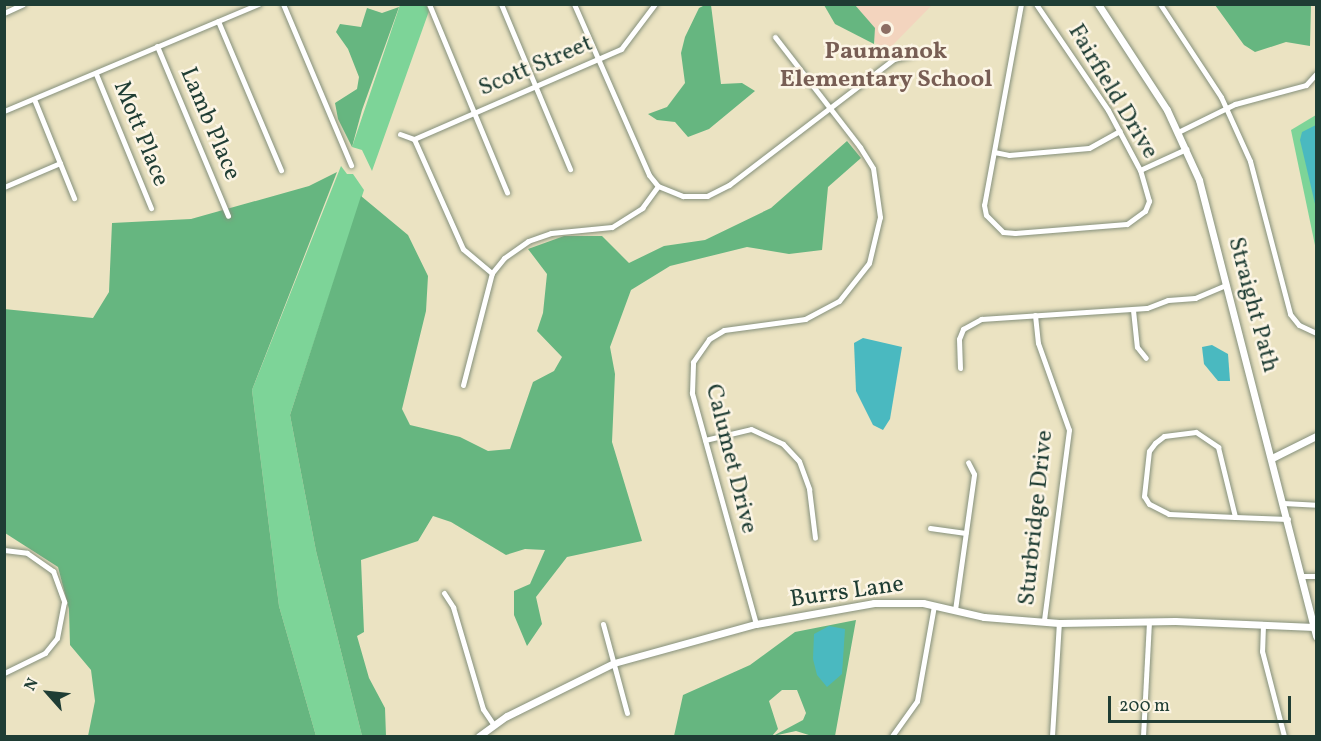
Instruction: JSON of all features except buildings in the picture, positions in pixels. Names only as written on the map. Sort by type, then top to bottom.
[{"type":"street","points":[[4,13],[23,4]]},
{"type":"street","points":[[4,111],[258,4]]},
{"type":"street","points":[[283,4],[351,165]]},
{"type":"street","points":[[429,4],[507,192]]},
{"type":"street","points":[[501,4],[570,169]]},
{"type":"street","points":[[574,4],[642,162],[658,186],[683,196],[707,196],[717,192],[894,59],[913,54]]},
{"type":"street","name":"Scott Street","points":[[414,139],[621,49],[655,4]]},
{"type":"street","name":"Fairfield Drive","points":[[1021,4],[984,205],[986,215],[1003,232],[1127,224],[1145,212],[1149,201],[1140,170],[1120,131],[1036,4]]},
{"type":"street","name":"Straight Path","points":[[1098,4],[1148,78],[1178,132],[1199,180],[1317,636]]},
{"type":"street","points":[[1160,4],[1227,109],[1250,161],[1290,314],[1299,325],[1317,333]]},
{"type":"street","points":[[218,21],[281,170]]},
{"type":"street","name":"Calumet Drive","points":[[756,624],[705,440],[691,375],[698,352],[709,339],[724,330],[788,323],[818,313],[852,288],[868,263],[880,217],[873,168],[775,37]]},
{"type":"street","name":"Lamb Place","points":[[157,46],[228,216]]},
{"type":"street","name":"Mott Place","points":[[96,74],[151,208]]},
{"type":"street","points":[[1178,132],[1227,109],[1296,88],[1317,74]]},
{"type":"street","points":[[34,99],[74,198]]},
{"type":"street","points":[[994,152],[1009,155],[1089,148],[1120,131]]},
{"type":"street","points":[[400,134],[414,139],[458,241],[471,258],[492,273]]},
{"type":"street","points":[[1140,170],[1186,148]]},
{"type":"street","points":[[4,186],[60,163]]},
{"type":"street","points":[[463,385],[492,273],[504,258],[528,242],[566,230],[595,230],[628,219],[658,186]]},
{"type":"street","points":[[960,368],[959,339],[963,328],[972,322],[1035,315],[1133,310],[1195,298],[1226,285]]},
{"type":"street","points":[[1133,310],[1137,347],[1146,358]]},
{"type":"street","name":"Sturbridge Drive","points":[[1035,315],[1038,343],[1069,430],[1044,621]]},
{"type":"street","points":[[705,440],[751,429],[783,444],[799,461],[809,489],[815,538]]},
{"type":"street","points":[[1235,517],[1218,447],[1196,432],[1164,436],[1155,442],[1149,451],[1143,486],[1149,504],[1169,514],[1235,517],[1288,519]]},
{"type":"street","points":[[1272,458],[1317,436]]},
{"type":"street","points":[[956,610],[974,474],[968,462]]},
{"type":"street","points":[[1283,503],[1317,505]]},
{"type":"street","points":[[930,528],[966,533]]},
{"type":"street","points":[[4,550],[27,553],[53,571],[64,602],[57,638],[45,652],[4,673]]},
{"type":"street","points":[[1302,576],[1317,576]]},
{"type":"street","points":[[444,593],[453,607],[483,709],[493,724]]},
{"type":"street","name":"Burrs Lane","points":[[479,736],[493,724],[614,663],[756,624],[891,601],[934,606],[984,617],[1059,623],[1149,621],[1314,627]]},
{"type":"street","points":[[892,736],[917,701],[934,606]]},
{"type":"street","points":[[1143,736],[1149,621]]},
{"type":"street","points":[[1052,736],[1059,623]]},
{"type":"street","points":[[603,624],[627,713]]},
{"type":"street","points":[[1263,625],[1262,651],[1284,736]]},
{"type":"shaded area","name":"Paumanok Elementary School","points":[[846,5],[932,5],[884,54]]},
{"type":"green space","points":[[400,5],[426,5],[429,11],[372,171],[362,150],[352,147]]},
{"type":"green space","points":[[711,5],[721,84],[742,83],[755,91],[709,129],[688,137],[675,122],[657,120],[648,114],[667,107],[685,83],[681,53],[685,37],[699,8]]},
{"type":"green space","points":[[824,5],[855,5],[875,28],[874,44],[835,24]]},
{"type":"green space","points":[[1215,5],[1311,5],[1310,46],[1286,42],[1255,52],[1244,45]]},
{"type":"green space","points":[[399,7],[362,110],[352,147],[338,119],[335,103],[357,89],[359,77],[348,49],[336,32],[340,24],[361,27],[367,8],[382,13]]},
{"type":"green space","points":[[1316,115],[1316,250],[1291,130]]},
{"type":"green space","points":[[847,141],[861,158],[828,187],[822,250],[789,254],[747,247],[670,266],[631,290],[610,347],[615,374],[612,442],[642,541],[567,557],[536,597],[542,624],[527,646],[514,615],[514,591],[530,584],[545,550],[525,549],[506,555],[451,522],[433,516],[418,541],[361,560],[364,632],[357,636],[369,678],[385,708],[386,736],[362,736],[316,551],[290,415],[361,196],[408,235],[428,276],[426,311],[402,409],[410,425],[460,437],[488,451],[510,449],[533,382],[554,371],[562,357],[537,331],[543,313],[547,274],[528,249],[564,236],[602,236],[629,263],[664,246],[705,240],[771,208]]},
{"type":"green space","points":[[341,166],[347,174],[353,174],[364,190],[290,415],[316,551],[362,736],[316,736],[279,606],[252,390]]},
{"type":"green space","points":[[337,172],[252,390],[279,606],[316,736],[88,736],[95,701],[91,670],[70,645],[69,609],[58,567],[5,533],[4,309],[93,318],[109,292],[112,223],[191,219],[309,186]]},
{"type":"green space","points":[[856,620],[835,736],[812,736],[796,731],[773,736],[803,720],[806,713],[797,690],[782,690],[769,701],[778,729],[772,736],[674,736],[683,695],[750,665],[795,632]]},
{"type":"water","points":[[1316,125],[1316,208],[1300,140],[1302,132]]},
{"type":"water","points":[[863,338],[902,347],[890,419],[883,430],[873,425],[856,391],[854,343]]},
{"type":"water","points":[[1212,345],[1228,354],[1230,381],[1218,381],[1204,364],[1202,347]]},
{"type":"water","points":[[829,626],[845,629],[842,674],[827,687],[817,675],[813,659],[814,634]]},
{"type":"place","name":"Paumanok Elementary School","points":[[886,29]]}]
